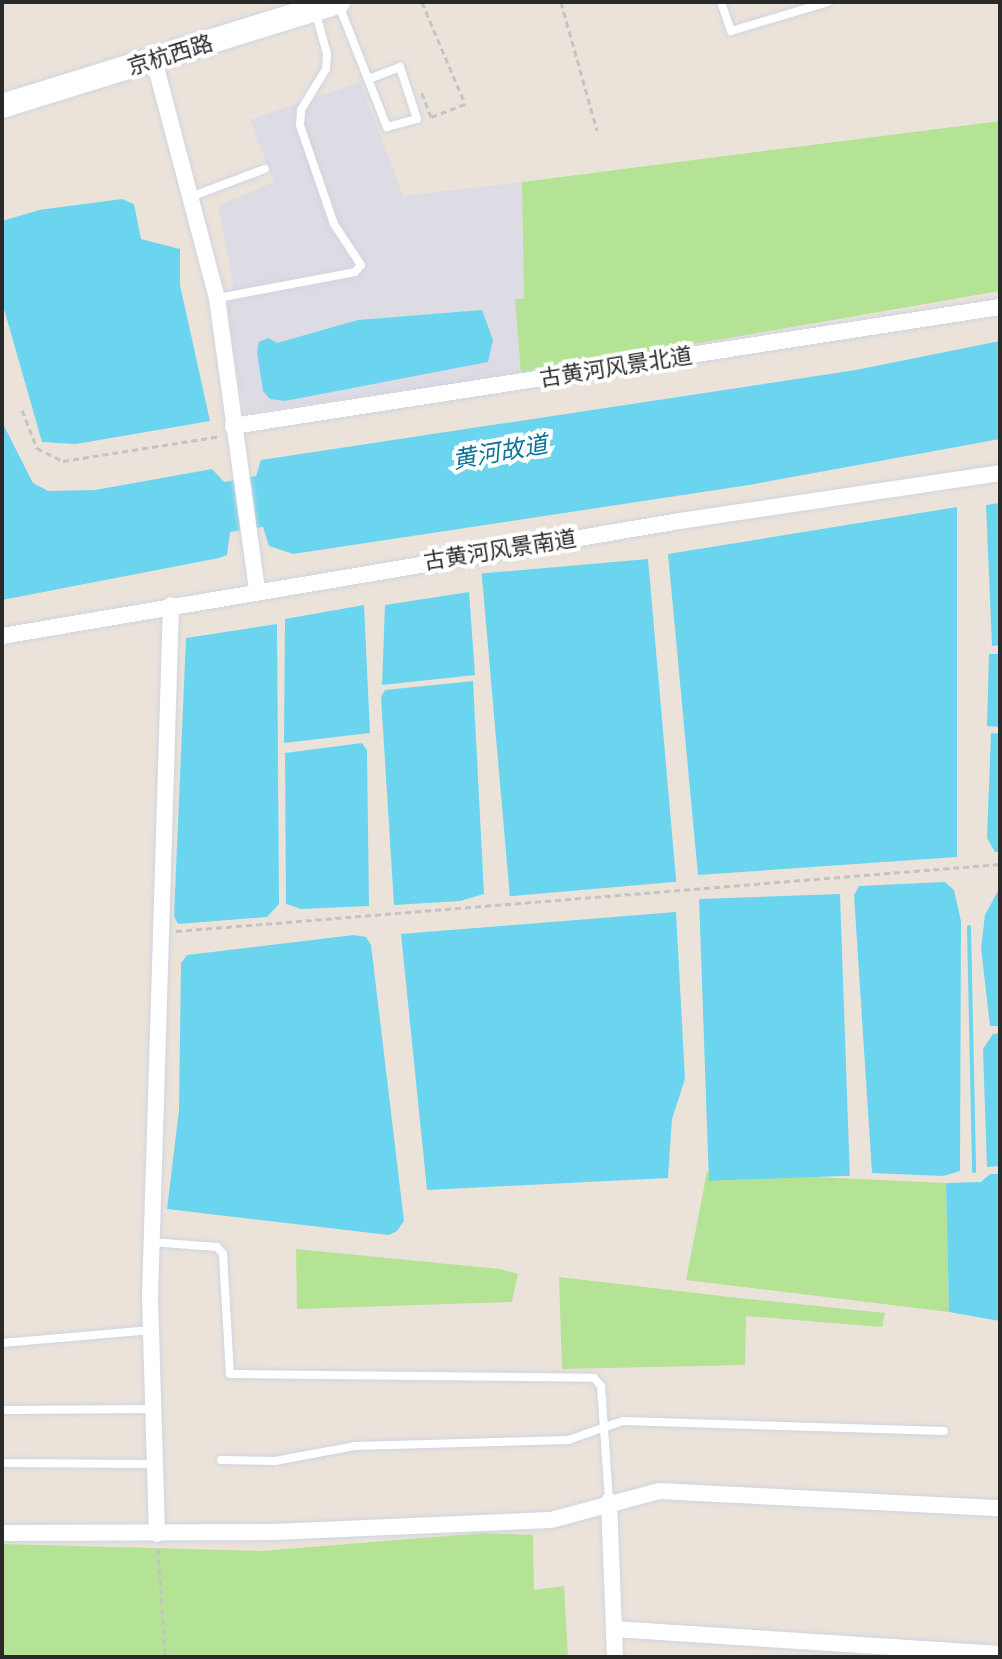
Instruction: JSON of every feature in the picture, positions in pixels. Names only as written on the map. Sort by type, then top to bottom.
[{"type":"main road","name":"京杭西路","points":[[2,106],[330,4]]},
{"type":"street","points":[[154,60],[217,298],[257,590]]},
{"type":"street","name":"古黄河风景北道","points":[[234,433],[1000,307]]},
{"type":"street","name":"古黄河风景南道","points":[[2,636],[257,590],[1000,473]]},
{"type":"street","points":[[157,1534],[151,1242],[171,605]]},
{"type":"street","points":[[2,1533],[157,1534],[551,1520],[609,1501],[659,1491],[1000,1508]]},
{"type":"street","points":[[609,1501],[615,1657]]},
{"type":"street","points":[[614,1629],[1000,1654]]},
{"type":"lane","points":[[721,2],[731,31],[828,2]]},
{"type":"lane","points":[[330,4],[368,79],[387,127],[417,119],[400,67],[368,79]]},
{"type":"lane","points":[[217,298],[355,272],[361,265],[334,224],[300,125],[301,110],[326,69],[330,4]]},
{"type":"lane","points":[[190,197],[265,169]]},
{"type":"lane","points":[[151,1242],[217,1247],[223,1254],[230,1374],[585,1376],[601,1386],[601,1430],[609,1501]]},
{"type":"lane","points":[[2,1343],[151,1330]]},
{"type":"lane","points":[[2,1410],[153,1409]]},
{"type":"lane","points":[[221,1460],[275,1461],[355,1446],[568,1440],[623,1421],[944,1431]]},
{"type":"lane","points":[[2,1463],[155,1464]]},
{"type":"path","points":[[407,89],[418,85],[431,117],[465,104],[422,2]]},
{"type":"path","points":[[561,2],[597,130]]},
{"type":"path","points":[[22,410],[37,448],[63,461],[234,433]]},
{"type":"path","points":[[160,932],[1000,864]]},
{"type":"path","points":[[157,1534],[165,1657]]},
{"type":"shaded area","points":[[360,82],[403,196],[522,182],[524,299],[515,299],[521,374],[245,413],[226,315],[233,283],[218,206],[274,182],[250,120]]},
{"type":"green space","points":[[1000,121],[1000,291],[521,374],[515,299],[524,299],[522,182]]},
{"type":"green space","points":[[707,1172],[946,1183],[949,1312],[686,1280]]},
{"type":"green space","points":[[296,1249],[500,1269],[518,1274],[512,1302],[297,1309]]},
{"type":"green space","points":[[559,1277],[885,1313],[882,1327],[746,1316],[745,1365],[562,1369]]},
{"type":"green space","points":[[484,1533],[533,1535],[534,1590],[564,1586],[568,1657],[2,1657],[2,1544],[261,1551]]},
{"type":"water","points":[[122,199],[134,204],[141,239],[180,249],[180,285],[210,421],[76,444],[42,442],[2,302],[2,221],[39,210]]},
{"type":"water","points":[[482,310],[493,340],[488,362],[285,401],[270,399],[263,391],[257,352],[259,342],[268,338],[277,343],[358,320]]},
{"type":"water","name":"黄河故道","points":[[1000,341],[1000,439],[749,485],[293,554],[269,546],[263,527],[230,532],[227,555],[219,558],[2,600],[2,422],[33,483],[48,491],[95,490],[212,469],[224,482],[256,476],[261,460],[856,370]]},
{"type":"water","points":[[1000,503],[1000,645],[992,646],[986,505]]},
{"type":"water","points":[[957,507],[957,857],[698,875],[668,554]]},
{"type":"water","points":[[648,559],[676,882],[510,896],[482,574]]},
{"type":"water","points":[[469,592],[475,675],[382,685],[385,605]]},
{"type":"water","points":[[364,605],[370,733],[284,743],[285,619]]},
{"type":"water","points":[[277,624],[279,904],[267,917],[178,924],[174,916],[186,638]]},
{"type":"water","points":[[989,654],[1000,654],[1000,727],[987,726]]},
{"type":"water","points":[[473,681],[484,894],[460,901],[394,905],[381,697],[385,690]]},
{"type":"water","points":[[991,733],[1000,734],[1000,852],[995,852],[987,838]]},
{"type":"water","points":[[362,743],[367,750],[369,906],[301,909],[286,904],[285,753]]},
{"type":"water","points":[[945,882],[954,890],[961,921],[960,1171],[943,1176],[872,1173],[854,895],[859,886]]},
{"type":"water","points":[[1000,887],[1000,1026],[990,1026],[981,948],[985,915]]},
{"type":"water","points":[[840,894],[850,1176],[709,1181],[699,899]]},
{"type":"water","points":[[676,912],[685,1079],[672,1119],[668,1178],[427,1190],[401,934]]},
{"type":"water","points":[[354,935],[366,937],[371,945],[404,1221],[397,1231],[389,1235],[167,1209],[179,1110],[181,963],[187,955]]},
{"type":"water","points":[[1000,1033],[1000,1166],[987,1167],[983,1049],[993,1034]]},
{"type":"water","points":[[990,1174],[1000,1174],[1000,1321],[949,1312],[946,1183],[981,1182]]},
{"type":"waterway","points":[[969,927],[974,1171]]}]
